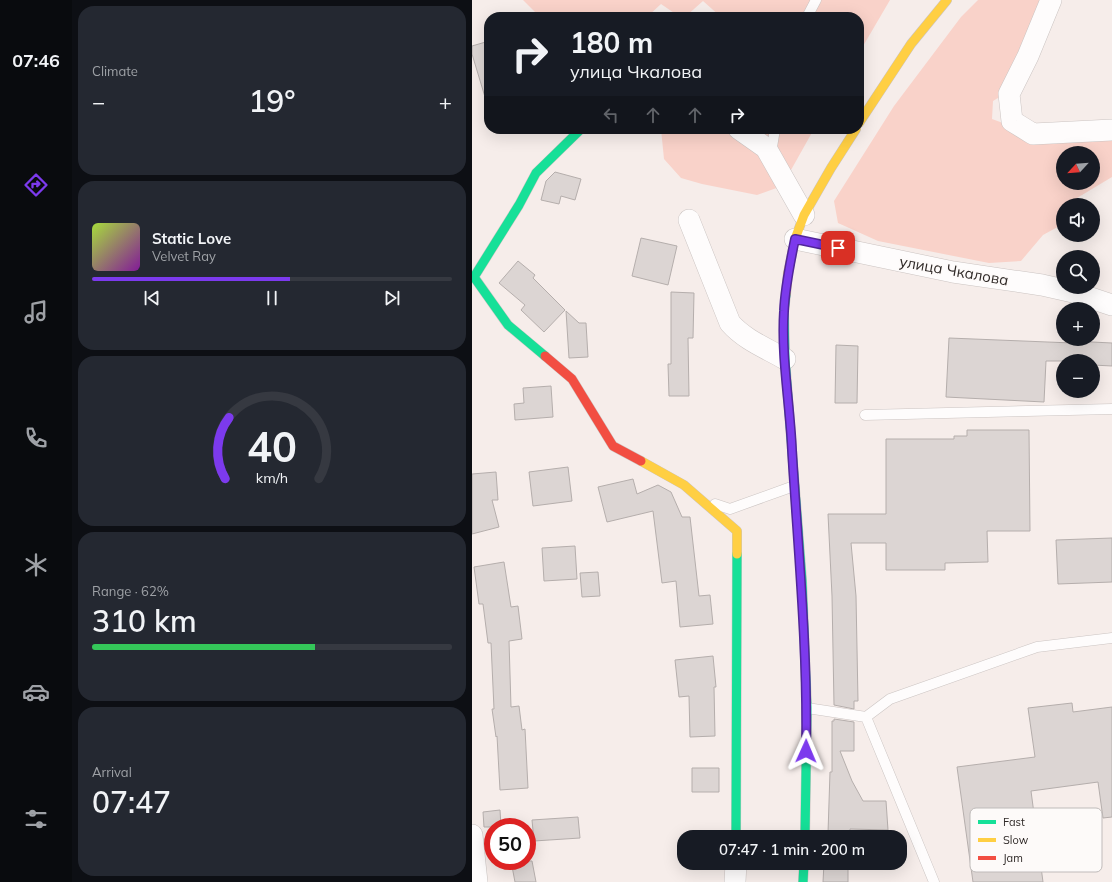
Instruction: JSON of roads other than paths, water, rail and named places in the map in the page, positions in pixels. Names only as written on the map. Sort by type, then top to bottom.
[{"type":"main road","points":[[864,116],[904,52],[930,18],[947,0]]},
{"type":"main road","points":[[576,134],[536,173],[519,205],[474,277],[508,325],[572,379],[613,446],[684,485],[736,531],[736,830]]},
{"type":"main road","points":[[805,830],[807,708],[802,581],[785,358],[784,312],[788,274],[795,239],[804,215],[853,134]]},
{"type":"main road","points":[[803,882],[804,870]]},
{"type":"street","points":[[1051,0],[1028,56],[1009,94],[1012,122],[1032,134],[1112,130]]},
{"type":"street","points":[[746,134],[766,148],[804,215]]},
{"type":"street","points":[[689,220],[730,324],[747,338],[785,358]]},
{"type":"street","name":"улица Чкалова","points":[[795,239],[953,272],[1042,285],[1073,292],[1112,305]]},
{"type":"street","points":[[472,835],[477,882]]},
{"type":"street","points":[[736,870],[736,882]]},
{"type":"lane","points":[[810,12],[816,0]]},
{"type":"lane","points":[[770,156],[774,134]]},
{"type":"lane","points":[[865,415],[1112,409]]},
{"type":"lane","points":[[702,501],[730,509],[794,486]]},
{"type":"lane","points":[[807,708],[866,717],[890,699],[1036,648],[1112,638]]},
{"type":"lane","points":[[866,717],[934,882]]}]
